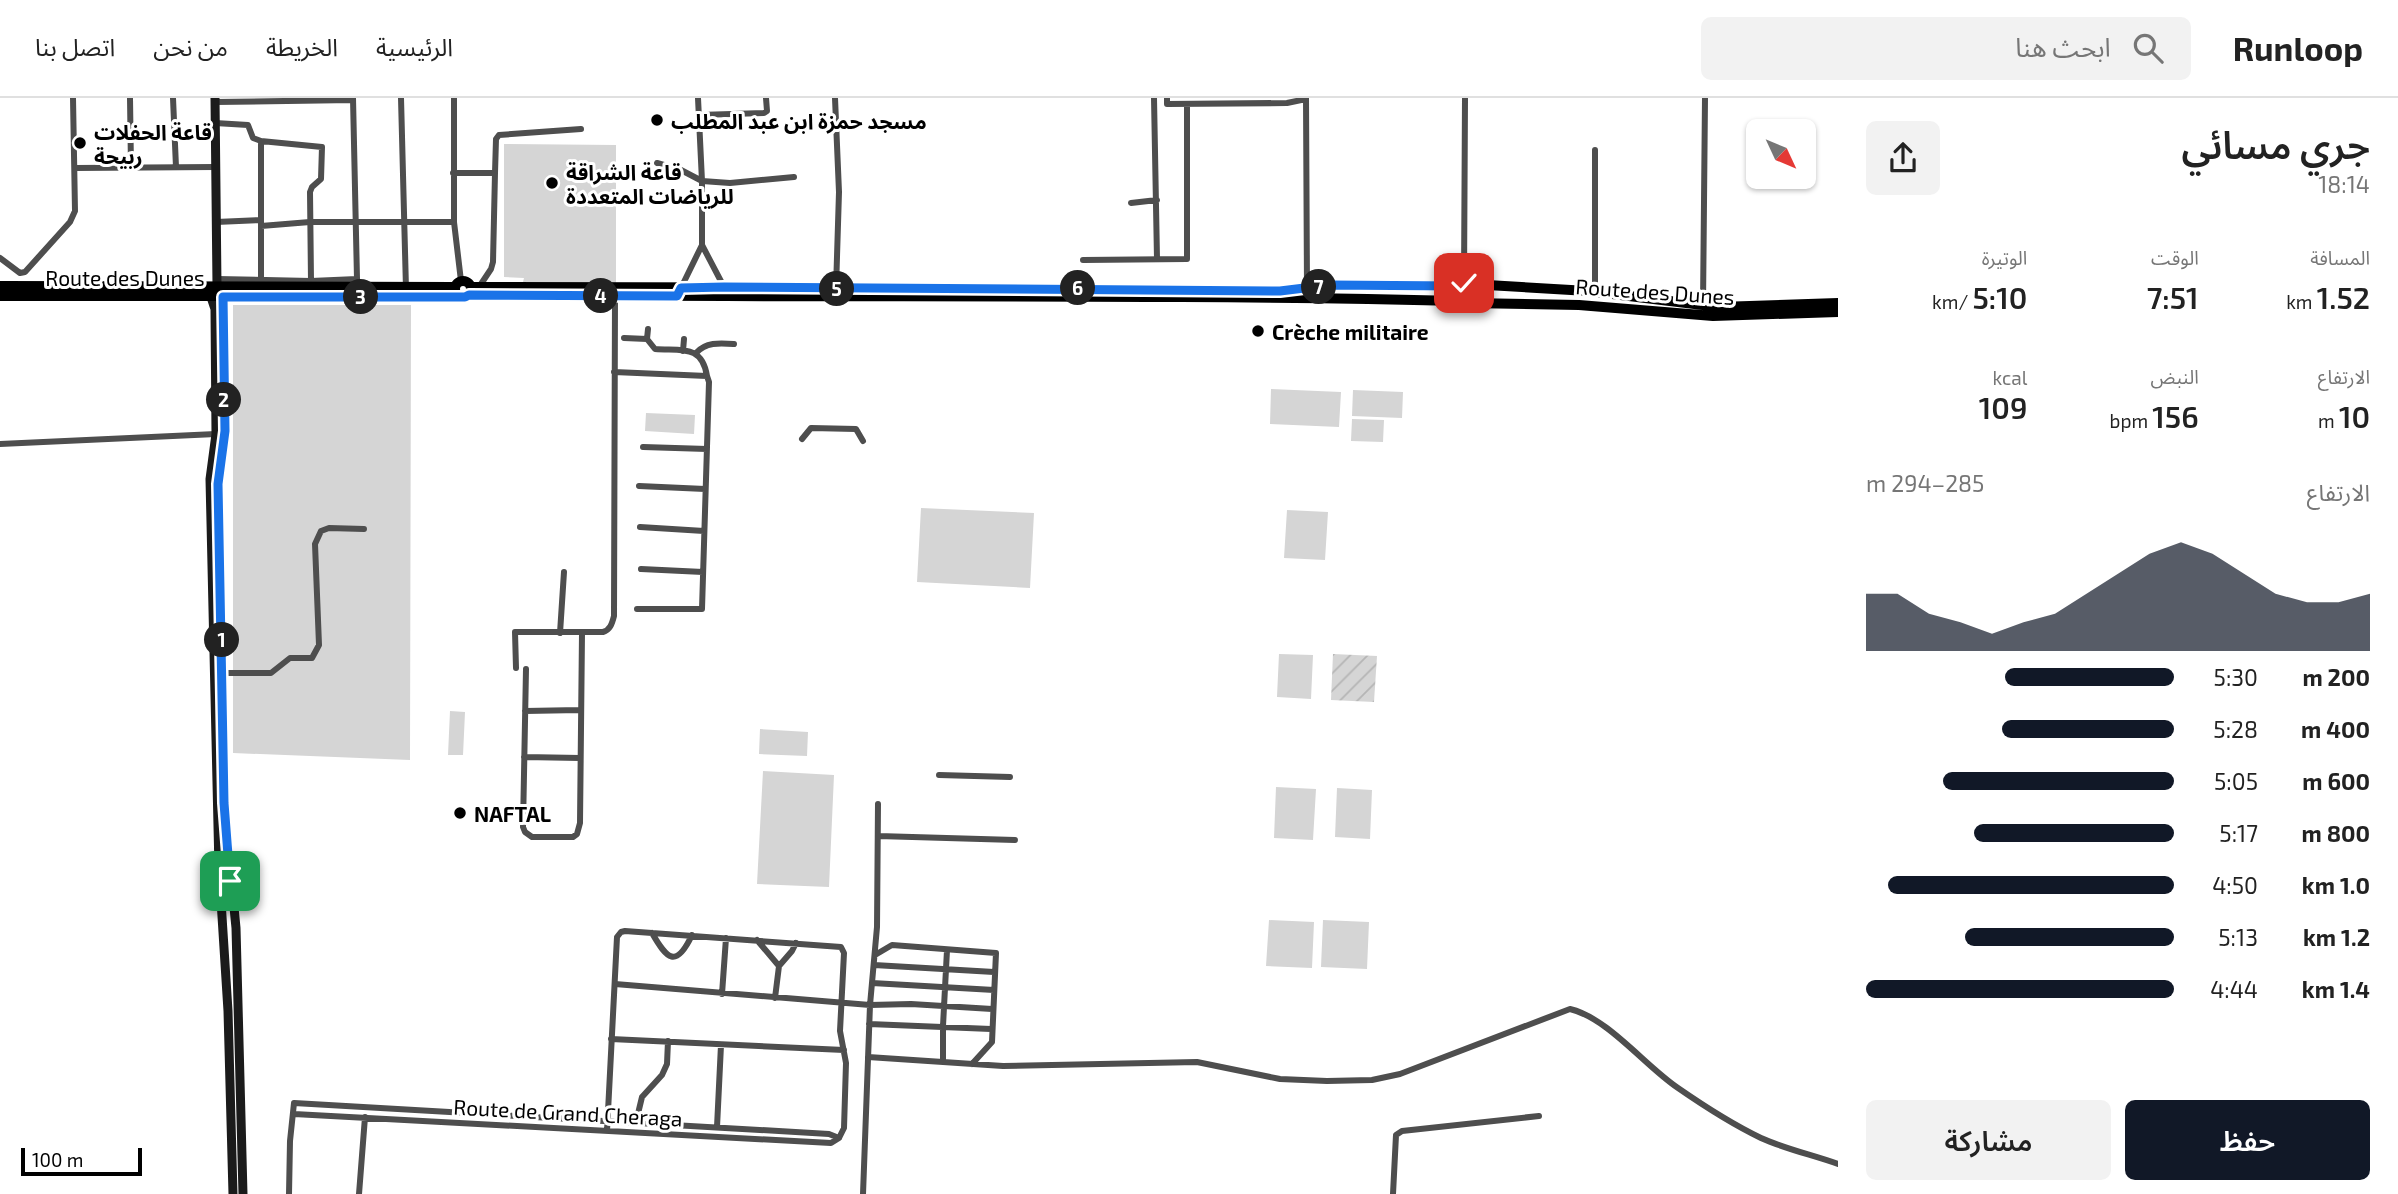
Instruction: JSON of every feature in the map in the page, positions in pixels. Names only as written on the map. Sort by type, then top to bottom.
[{"type":"main road","name":"Route des Dunes","points":[[0,286],[217,282],[357,284],[406,289],[679,292],[1307,293],[1329,285],[1464,284],[1595,292],[1703,306],[1838,303]]},
{"type":"main road","points":[[1458,302],[1454,296],[1464,284],[1475,294],[1469,303]]},
{"type":"main road","name":"Route des Dunes","points":[[0,296],[223,297],[466,289],[615,296],[724,287],[1023,288],[1280,291],[1469,303],[1579,305],[1713,316],[1838,312]]},
{"type":"street","points":[[0,258],[20,273],[25,272],[70,222],[75,211],[73,98]]},
{"type":"street","points":[[130,98],[131,168]]},
{"type":"street","points":[[173,98],[176,167]]},
{"type":"street","points":[[401,98],[406,289]]},
{"type":"street","points":[[454,98],[454,222],[466,289],[489,272],[493,262],[496,139],[499,135],[581,129]]},
{"type":"street","points":[[679,292],[702,245],[698,98]]},
{"type":"street","points":[[699,115],[764,113],[767,111],[766,98]]},
{"type":"street","points":[[835,98],[839,192],[836,289]]},
{"type":"street","points":[[1154,98],[1157,259]]},
{"type":"street","points":[[1167,98],[1167,104],[1187,105],[1287,103],[1306,98],[1307,293]]},
{"type":"street","points":[[1464,284],[1465,98]]},
{"type":"street","points":[[1703,306],[1705,98]]},
{"type":"street","points":[[353,99],[357,284],[261,280],[217,282],[215,100],[353,99]]},
{"type":"street","points":[[1083,260],[1187,259],[1187,105]]},
{"type":"street","points":[[215,123],[248,125],[253,138],[261,141],[322,147],[321,179],[310,192],[311,281]]},
{"type":"street","points":[[261,141],[261,280]]},
{"type":"street","points":[[1595,149],[1595,292]]},
{"type":"street","points":[[657,163],[681,170],[702,181],[730,183],[794,177]]},
{"type":"street","points":[[75,168],[215,167]]},
{"type":"street","points":[[453,173],[495,173]]},
{"type":"street","points":[[1131,203],[1157,200]]},
{"type":"street","points":[[216,222],[454,222]]},
{"type":"street","points":[[702,245],[724,287]]},
{"type":"street","points":[[516,668],[515,632],[607,631],[614,616],[615,296]]},
{"type":"street","points":[[211,297],[215,309],[216,434],[210,479],[219,869],[228,1011],[233,1194]]},
{"type":"street","points":[[223,297],[225,431],[218,484],[224,803],[238,967],[243,1194]]},
{"type":"street","points":[[647,340],[648,329]]},
{"type":"street","points":[[624,338],[647,340],[655,349],[683,351],[700,356],[709,382],[702,608],[637,609]]},
{"type":"street","points":[[683,351],[684,339]]},
{"type":"street","points":[[696,354],[709,345],[734,344]]},
{"type":"street","points":[[614,372],[706,376]]},
{"type":"street","points":[[802,439],[811,428],[856,429],[863,441]]},
{"type":"street","points":[[0,444],[216,434]]},
{"type":"street","points":[[643,447],[707,449]]},
{"type":"street","points":[[639,486],[705,489]]},
{"type":"street","points":[[640,527],[704,531]]},
{"type":"street","points":[[222,673],[271,673],[290,657],[313,658],[319,645],[315,544],[321,531],[329,528],[363,529]]},
{"type":"street","points":[[641,569],[703,572]]},
{"type":"street","points":[[560,633],[564,572]]},
{"type":"street","points":[[526,668],[525,832],[532,836],[573,837],[579,828],[582,633]]},
{"type":"street","points":[[525,711],[580,710]]},
{"type":"street","points":[[524,757],[580,758]]},
{"type":"street","points":[[939,775],[1010,777]]},
{"type":"street","points":[[863,1194],[870,1005],[877,928],[878,804]]},
{"type":"street","points":[[878,836],[1016,840]]},
{"type":"street","points":[[289,1194],[294,1104],[607,1120],[829,1134],[839,1138],[844,1128],[844,1050],[840,1031],[840,1002],[844,953],[841,947],[692,935],[623,931],[619,933],[611,1039],[607,1120],[607,1131]]},
{"type":"street","points":[[652,933],[663,952],[672,957],[683,951],[692,935]]},
{"type":"street","points":[[722,994],[726,938]]},
{"type":"street","points":[[757,940],[779,966]]},
{"type":"street","points":[[775,998],[779,966],[796,943]]},
{"type":"street","points":[[875,955],[892,946],[996,953],[990,1045],[972,1064]]},
{"type":"street","points":[[943,1062],[947,950]]},
{"type":"street","points":[[874,965],[994,972]]},
{"type":"street","points":[[872,983],[994,990]]},
{"type":"street","points":[[615,984],[870,1005],[992,1009]]},
{"type":"street","points":[[868,1057],[1003,1066],[1198,1062],[1280,1079],[1372,1080],[1401,1073],[1570,1009],[1583,1012],[1599,1022],[1675,1086],[1713,1111],[1762,1139],[1838,1164]]},
{"type":"street","points":[[869,1024],[992,1029]]},
{"type":"street","points":[[611,1039],[844,1050]]},
{"type":"street","points":[[636,1122],[642,1097],[659,1081],[667,1063],[668,1041]]},
{"type":"street","points":[[717,1127],[721,1045]]},
{"type":"street","name":"Route de Grand Cheraga","points":[[294,1114],[831,1143],[839,1138]]},
{"type":"street","points":[[1393,1194],[1396,1135],[1402,1131],[1539,1116]]},
{"type":"street","points":[[359,1194],[365,1118]]},
{"type":"shaded area","points":[[504,144],[616,145],[616,284],[523,282],[524,278],[504,277]]},
{"type":"shaded area","points":[[233,305],[411,305],[410,760],[233,753]]},
{"type":"shaded area","points":[[1271,389],[1341,392],[1339,427],[1270,424]]},
{"type":"shaded area","points":[[1353,390],[1403,392],[1402,418],[1352,416]]},
{"type":"shaded area","points":[[646,413],[695,415],[694,434],[645,431]]},
{"type":"shaded area","points":[[1352,419],[1384,420],[1383,442],[1351,441]]},
{"type":"shaded area","points":[[921,508],[1034,513],[1030,588],[917,582]]},
{"type":"shaded area","points":[[1287,510],[1328,512],[1325,560],[1284,558]]},
{"type":"shaded area","points":[[1279,654],[1313,655],[1311,699],[1277,697]]},
{"type":"shaded area","points":[[1333,654],[1377,656],[1374,702],[1331,700]]},
{"type":"shaded area","points":[[450,711],[465,712],[463,755],[448,755]]},
{"type":"shaded area","points":[[760,729],[808,732],[807,756],[759,754]]},
{"type":"shaded area","points":[[763,771],[834,775],[829,887],[757,884]]},
{"type":"shaded area","points":[[1276,787],[1316,789],[1313,840],[1274,838]]},
{"type":"shaded area","points":[[1337,788],[1372,790],[1370,839],[1335,837]]},
{"type":"shaded area","points":[[1269,920],[1314,922],[1312,968],[1266,966]]},
{"type":"shaded area","points":[[1323,920],[1369,922],[1367,969],[1321,967]]},
{"type":"place","name":"مسجد حمزة ابن عبد المطلب","points":[[657,120]]},
{"type":"place","name":"قاعة الحفلات ربيحة","points":[[80,143]]},
{"type":"place","name":"قاعة الشراقة للرياضات المتعددة","points":[[552,183]]},
{"type":"place","name":"Crèche militaire","points":[[1258,331]]},
{"type":"place","name":"NAFTAL","points":[[460,813]]},
{"type":"route","points":[[230,881],[224,803],[218,484],[225,431],[223,297],[677,296],[681,288],[724,287],[1280,291],[1329,285],[1457,286],[1464,283]]}]
